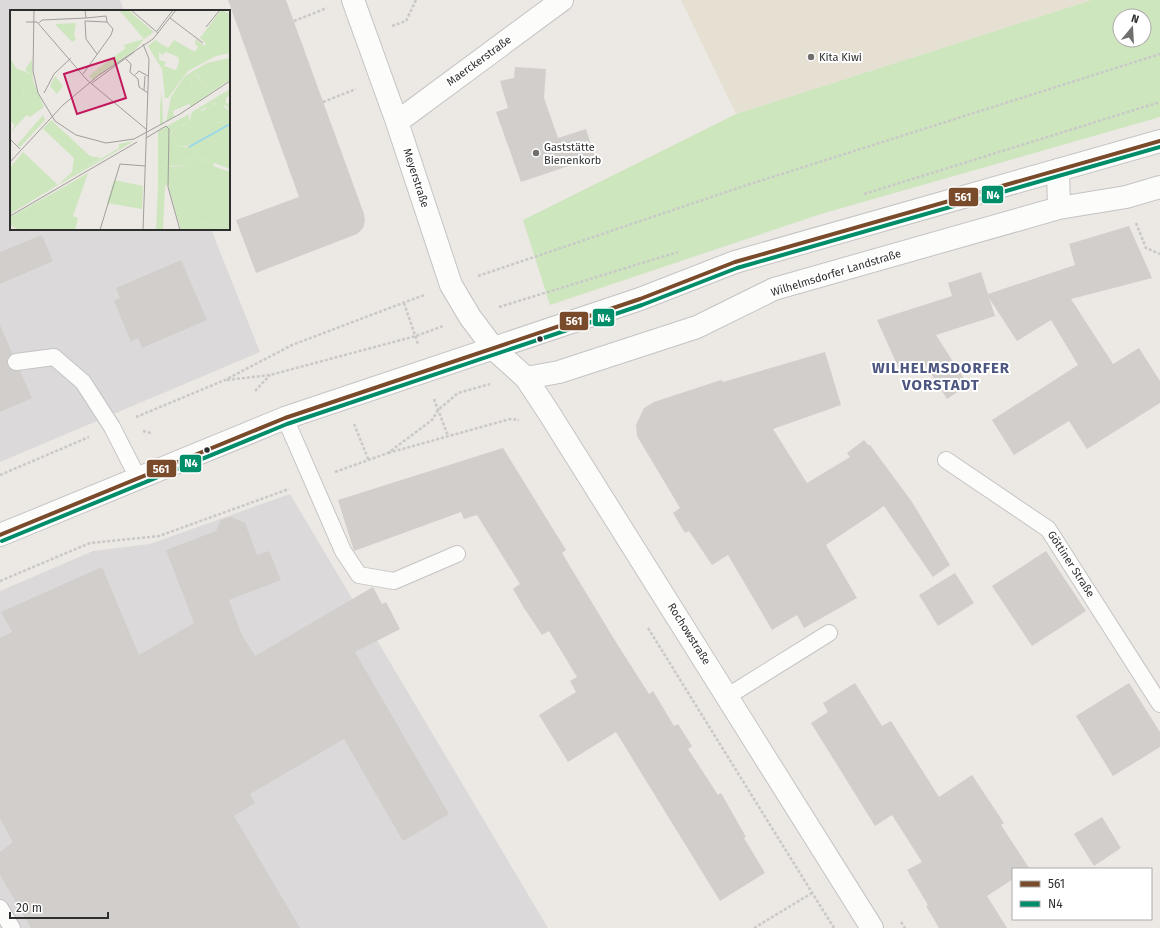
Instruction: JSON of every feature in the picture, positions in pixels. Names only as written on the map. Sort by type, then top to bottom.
[{"type":"street","name":"Maerckerstraße","points":[[397,122],[562,0]]},
{"type":"street","name":"Meyerstraße","points":[[343,3],[366,35],[397,122],[451,285],[470,317],[494,348]]},
{"type":"street","points":[[0,534],[285,418],[640,299],[735,262],[1160,141]]},
{"type":"street","points":[[1058,170],[1059,208]]},
{"type":"street","name":"Wilhelmsdorfer Landstraße","points":[[526,378],[559,372],[696,327],[774,290],[1059,208],[1126,197],[1160,187]]},
{"type":"street","name":"Rochowstraße","points":[[494,348],[526,378],[728,696],[872,928]]},
{"type":"lane","points":[[16,362],[54,357],[83,382],[112,427],[138,478]]},
{"type":"lane","points":[[285,418],[343,551],[359,575],[394,581],[457,554]]},
{"type":"lane","name":"Göttiner Straße","points":[[946,460],[1048,529],[1160,704]]},
{"type":"lane","points":[[728,696],[829,634]]},
{"type":"lane","points":[[0,908],[12,928]]},
{"type":"path","points":[[366,35],[406,21],[416,0]]},
{"type":"path","points":[[294,21],[343,3]]},
{"type":"path","points":[[225,380],[292,346],[451,285],[748,184],[1160,54]]},
{"type":"path","points":[[323,102],[382,79]]},
{"type":"path","points":[[1126,197],[1146,248],[1160,254]]},
{"type":"path","points":[[255,391],[270,374]]},
{"type":"path","points":[[388,453],[432,420],[438,410],[458,393],[526,378]]},
{"type":"path","points":[[352,419],[369,460]]},
{"type":"path","points":[[0,581],[90,543],[159,536],[388,453],[510,419],[521,420]]},
{"type":"path","points":[[645,624],[834,928]]},
{"type":"path","points":[[754,928],[812,893]]},
{"type":"shaded area","points":[[0,0],[120,0],[124,10],[10,10],[10,230],[211,230],[260,352],[0,462]]},
{"type":"shaded area","name":"Kita Kiwi","points":[[681,0],[1092,0],[736,114]]},
{"type":"shaded area","points":[[290,494],[548,928],[0,928],[0,591],[93,551],[150,544]]},
{"type":"green space","points":[[1092,0],[1160,0],[1160,117],[821,214],[550,305],[523,220],[736,114]]},
{"type":"building","points":[[228,0],[286,0],[364,214],[365,221],[363,228],[357,234],[256,273],[236,220],[299,197]]},
{"type":"building","name":"Gaststätte Bienenkorb","points":[[515,67],[546,69],[544,98],[558,138],[586,129],[595,157],[521,182],[496,112],[508,108],[500,81],[514,78]]},
{"type":"building","points":[[1129,226],[1152,278],[1071,299],[1113,364],[1139,348],[1160,381],[1160,403],[1087,449],[1069,421],[1014,455],[992,420],[1078,365],[1051,320],[1017,341],[989,298],[995,316],[936,335],[968,385],[947,399],[923,361],[900,371],[877,320],[952,296],[948,283],[981,272],[988,294],[1075,265],[1069,244]]},
{"type":"building","points":[[42,235],[53,261],[0,284],[0,252]]},
{"type":"building","points":[[181,260],[207,320],[142,348],[138,338],[131,342],[114,301],[120,298],[116,288]]},
{"type":"building","points":[[0,325],[12,353],[7,359],[8,367],[13,371],[20,371],[32,398],[0,412]]},
{"type":"building","points":[[825,352],[841,405],[773,429],[807,483],[850,457],[847,453],[864,440],[868,445],[870,445],[912,502],[950,565],[933,577],[884,506],[826,545],[857,598],[804,628],[797,615],[772,630],[728,555],[712,565],[689,531],[685,533],[673,513],[680,508],[637,436],[636,425],[644,408],[654,402],[721,380],[723,382]]},
{"type":"building","points":[[503,448],[566,550],[562,553],[614,639],[649,694],[653,691],[674,726],[678,724],[692,746],[688,749],[718,795],[721,793],[746,837],[744,838],[765,873],[720,901],[616,732],[568,762],[539,715],[576,692],[570,681],[577,677],[549,631],[542,635],[524,608],[513,589],[520,584],[477,515],[464,519],[461,512],[354,551],[338,500]]},
{"type":"building","points":[[231,517],[245,523],[257,555],[269,551],[281,580],[229,600],[241,633],[255,656],[373,587],[382,604],[386,602],[400,629],[355,652],[449,814],[403,841],[344,739],[250,794],[255,803],[234,816],[300,928],[31,928],[0,875],[0,852],[13,842],[0,819],[0,638],[12,632],[1,612],[102,567],[139,655],[194,623],[166,550],[216,531],[221,520]]},
{"type":"building","points":[[1046,551],[1086,611],[1032,646],[992,586]]},
{"type":"building","points":[[955,573],[974,603],[938,626],[919,595]]},
{"type":"building","points":[[855,683],[882,726],[891,721],[939,797],[972,775],[1004,823],[1001,825],[1029,868],[1012,868],[1012,880],[987,896],[1007,928],[939,928],[926,906],[928,905],[907,870],[922,862],[892,815],[875,826],[811,723],[828,712],[823,703]]},
{"type":"building","points":[[1129,683],[1160,732],[1160,747],[1113,776],[1076,716]]},
{"type":"building","points":[[1102,817],[1121,848],[1094,866],[1074,834]]},
{"type":"transit line","name":"561","points":[[0,535],[285,418],[640,299],[735,262],[1160,141]]},
{"type":"transit line","name":"N4","points":[[2,541],[287,424],[642,305],[737,268],[1160,147]]},
{"type":"place","name":"Kita Kiwi","points":[[811,57]]},
{"type":"place","name":"Gaststätte Bienenkorb","points":[[536,153]]},
{"type":"district","name":"WILHELMSDORFER VORSTADT","points":[[941,376]]}]
